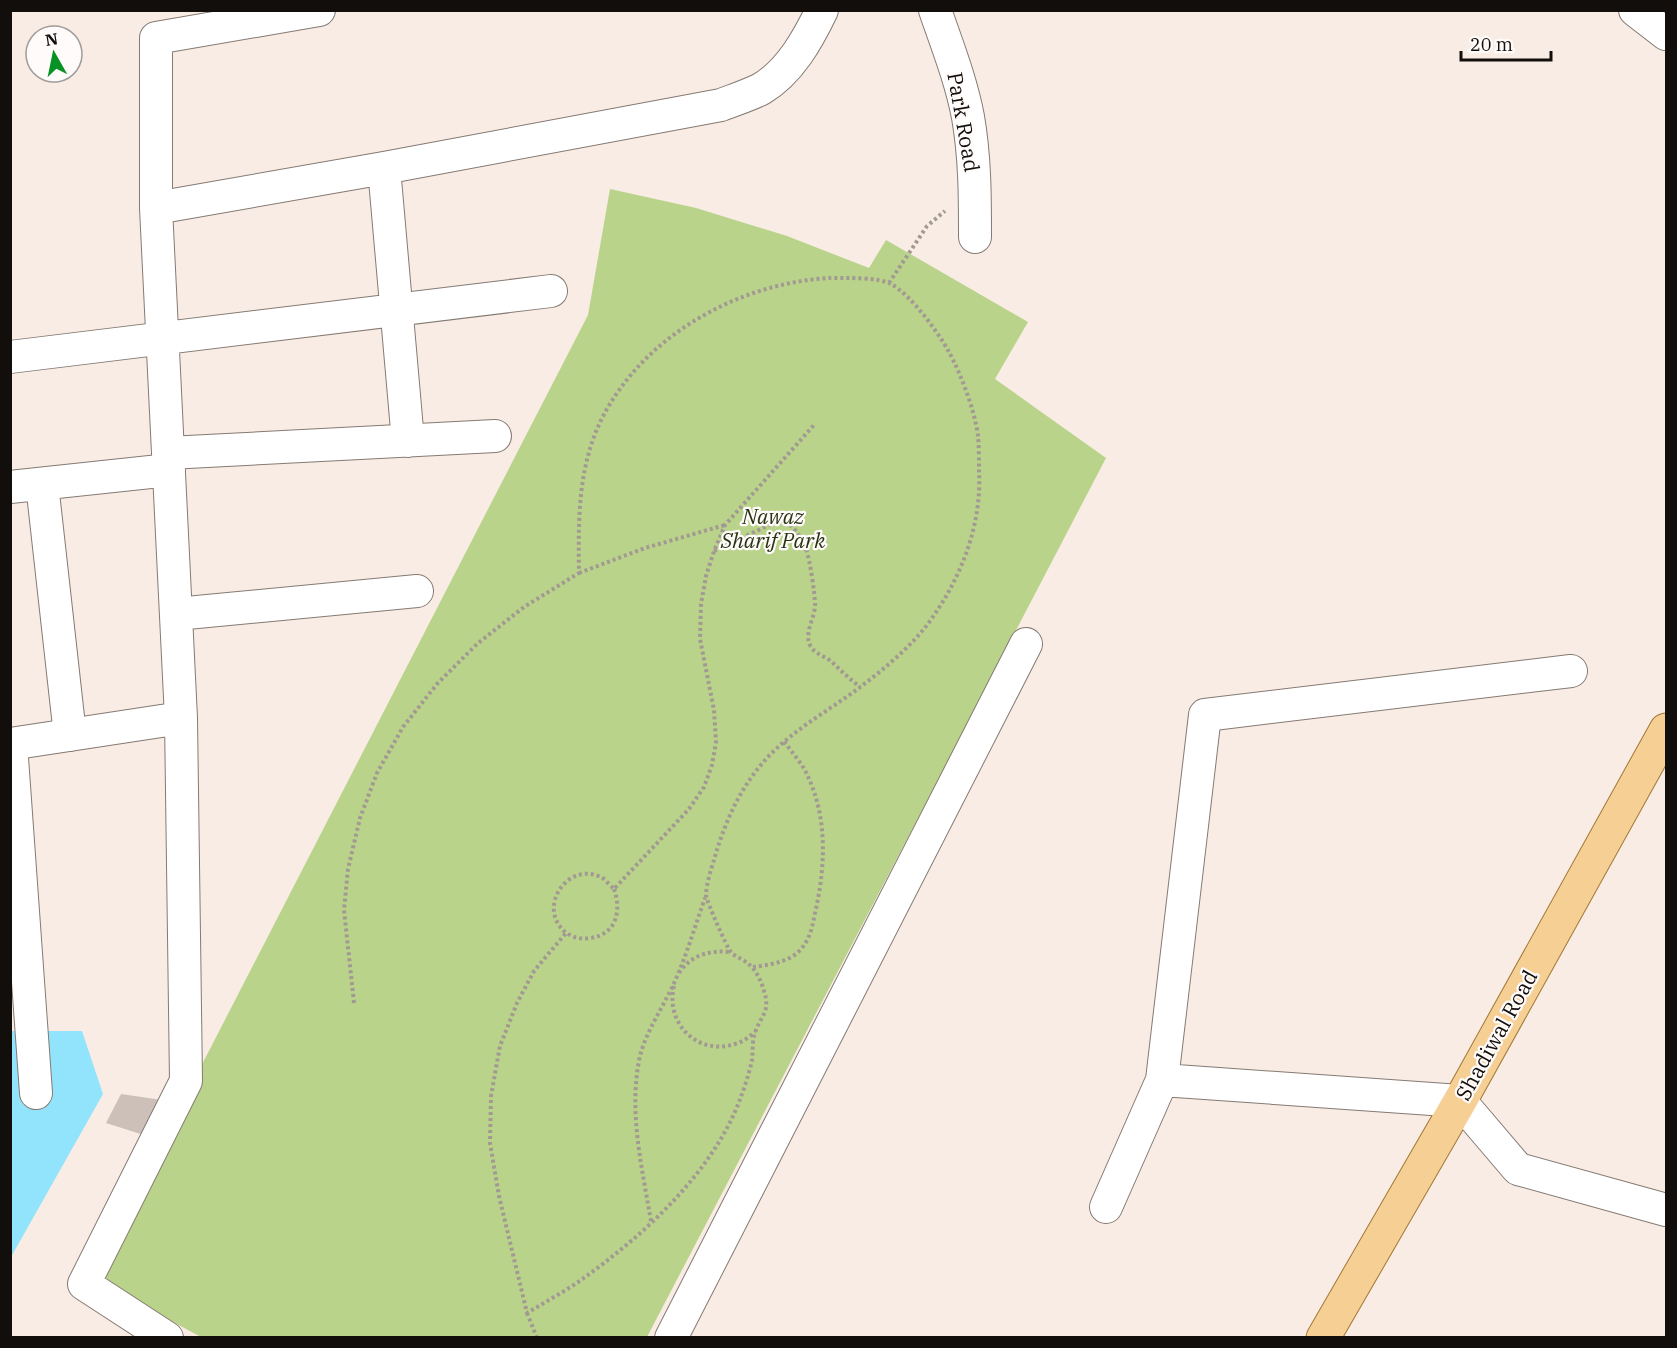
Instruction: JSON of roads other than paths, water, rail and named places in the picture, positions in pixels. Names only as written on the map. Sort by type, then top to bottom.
[{"type":"main road","name":"Shadiwal Road","points":[[1331,1335],[1666,730]]},
{"type":"street","points":[[167,1338],[84,1284],[186,1081],[181,718],[156,208],[155,24],[319,10]]},
{"type":"street","points":[[156,208],[721,105],[762,88],[786,69],[810,34],[822,10]]},
{"type":"street","name":"Park Road","points":[[935,10],[957,72],[968,116],[975,170],[975,237]]},
{"type":"street","points":[[384,168],[408,441]]},
{"type":"street","points":[[10,357],[551,291]]},
{"type":"street","points":[[10,487],[42,484],[168,462],[408,441],[495,436]]},
{"type":"street","points":[[42,484],[70,735]]},
{"type":"street","points":[[176,614],[417,591]]},
{"type":"street","points":[[671,1338],[1026,644]]},
{"type":"street","points":[[1106,1207],[1162,1080],[1205,715],[1571,671]]},
{"type":"street","points":[[36,1093],[11,744],[181,718]]},
{"type":"street","points":[[1162,1080],[1460,1101],[1518,1169],[1666,1210]]},
{"type":"water","points":[[11,1031],[82,1031],[103,1094],[11,1257]]},
{"type":"park label","name":"Nawaz Sharif Park","points":[[773,528]]}]
